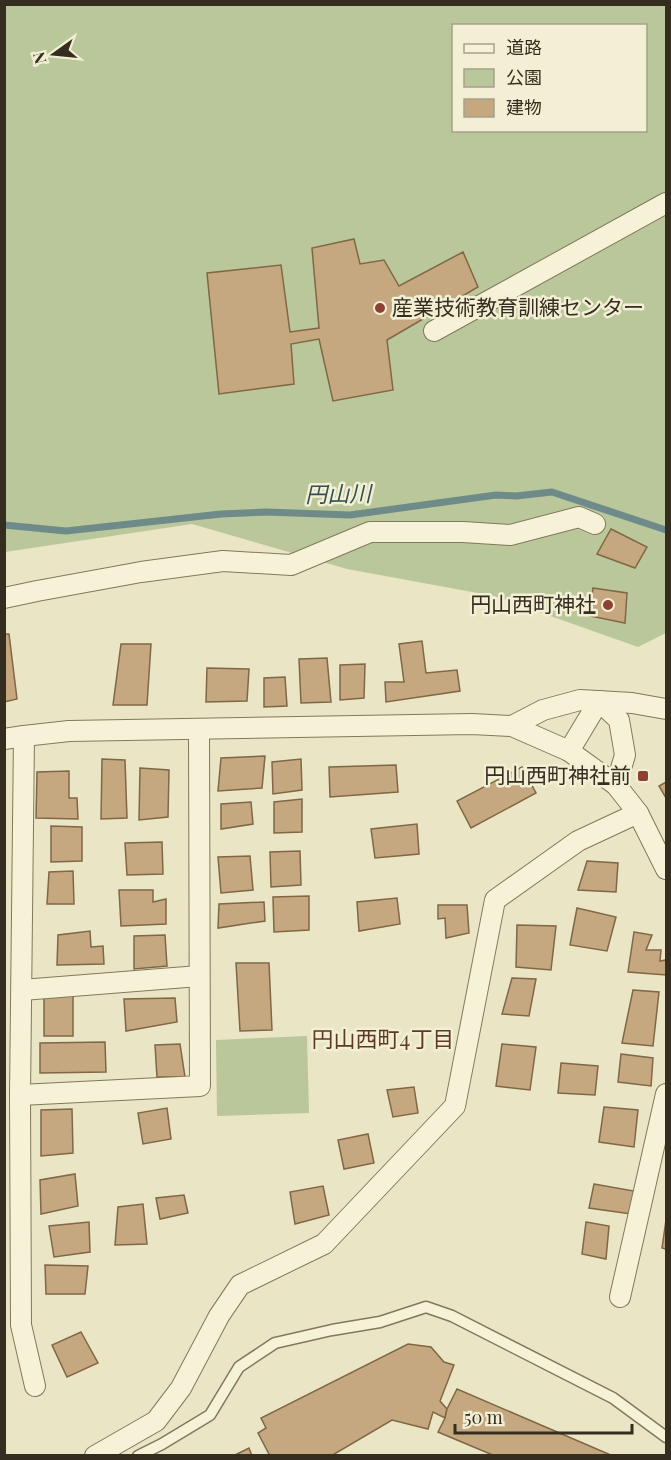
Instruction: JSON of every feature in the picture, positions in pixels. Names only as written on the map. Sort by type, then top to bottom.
[{"type":"street","points":[[434,331],[666,202]]},
{"type":"street","points":[[4,598],[141,572],[223,561],[291,565],[370,532],[463,532],[510,535],[579,517],[595,524]]},
{"type":"street","points":[[512,726],[543,710],[580,700],[632,703],[666,709]]},
{"type":"street","points":[[569,751],[599,701]]},
{"type":"street","points":[[599,701],[619,720],[625,755],[616,785]]},
{"type":"street","points":[[4,740],[69,731],[472,724],[512,726],[569,751],[616,785],[638,813],[666,869]]},
{"type":"street","points":[[20,1095],[200,1086],[199,729]]},
{"type":"street","points":[[24,736],[14,921],[22,990],[13,1261],[21,1325],[35,1386]]},
{"type":"street","points":[[94,1455],[156,1421],[181,1388],[219,1316],[240,1285],[324,1244],[455,1106],[495,900],[578,841],[638,813]]},
{"type":"street","points":[[22,990],[200,976]]},
{"type":"street","points":[[620,1297],[666,1094]]},
{"type":"lane","points":[[138,1455],[210,1415],[238,1367],[275,1343],[380,1322],[426,1307],[452,1316],[613,1398],[666,1437]]},
{"type":"green space","points":[[5,5],[666,5],[666,633],[638,647],[494,596],[347,569],[192,524],[5,552]]},
{"type":"green space","points":[[307,1036],[309,1113],[217,1116],[216,1040]]},
{"type":"building","name":"産業技術教育訓練センター","points":[[354,239],[360,264],[384,260],[399,286],[463,252],[478,287],[387,340],[393,390],[333,401],[319,339],[291,344],[294,384],[219,394],[207,273],[281,265],[290,332],[319,328],[312,248]]},
{"type":"building","points":[[611,529],[647,547],[635,568],[597,554]]},
{"type":"building","points":[[593,588],[627,593],[625,623],[590,616]]},
{"type":"building","points":[[4,634],[9,634],[17,699],[4,702]]},
{"type":"building","points":[[422,641],[426,673],[457,670],[460,691],[386,702],[385,682],[404,682],[399,644]]},
{"type":"building","points":[[121,644],[151,644],[147,705],[113,705]]},
{"type":"building","points":[[327,658],[331,702],[301,703],[299,659]]},
{"type":"building","points":[[365,664],[364,698],[340,700],[340,665]]},
{"type":"building","points":[[207,668],[249,669],[247,701],[206,702]]},
{"type":"building","points":[[285,677],[287,706],[264,707],[264,678]]},
{"type":"building","points":[[265,756],[262,788],[218,791],[221,758]]},
{"type":"building","points":[[102,759],[125,760],[127,818],[101,819]]},
{"type":"building","points":[[301,759],[302,790],[273,794],[272,762]]},
{"type":"building","points":[[396,765],[398,792],[330,797],[329,767]]},
{"type":"building","points":[[522,767],[536,793],[471,828],[457,801]]},
{"type":"building","points":[[140,768],[169,770],[168,817],[139,820]]},
{"type":"building","points":[[69,771],[69,798],[77,798],[78,819],[36,818],[37,772]]},
{"type":"building","points":[[666,782],[666,798],[659,786]]},
{"type":"building","points":[[302,799],[302,832],[274,833],[274,802]]},
{"type":"building","points":[[251,802],[253,824],[221,829],[221,804]]},
{"type":"building","points":[[417,824],[419,854],[375,858],[371,829]]},
{"type":"building","points":[[51,826],[82,827],[82,861],[51,862]]},
{"type":"building","points":[[162,842],[163,874],[127,875],[125,843]]},
{"type":"building","points":[[300,851],[301,885],[271,887],[270,852]]},
{"type":"building","points":[[250,856],[253,890],[221,893],[218,857]]},
{"type":"building","points":[[587,861],[618,863],[616,892],[578,890]]},
{"type":"building","points":[[73,871],[74,904],[47,904],[49,872]]},
{"type":"building","points":[[119,890],[153,890],[153,902],[166,899],[166,924],[121,926]]},
{"type":"building","points":[[309,896],[309,930],[274,932],[273,897]]},
{"type":"building","points":[[397,898],[400,924],[359,931],[357,902]]},
{"type":"building","points":[[264,902],[265,921],[218,928],[219,904]]},
{"type":"building","points":[[438,905],[467,905],[469,933],[446,938],[445,918],[438,919]]},
{"type":"building","points":[[577,908],[616,917],[607,951],[570,945]]},
{"type":"building","points":[[517,925],[556,926],[551,970],[516,967]]},
{"type":"building","points":[[90,931],[91,947],[103,946],[104,964],[57,965],[58,935]]},
{"type":"building","points":[[634,932],[652,935],[646,950],[661,950],[660,961],[666,960],[666,975],[628,972]]},
{"type":"building","points":[[165,935],[167,966],[134,969],[134,936]]},
{"type":"building","points":[[236,963],[269,963],[272,1030],[240,1031]]},
{"type":"building","points":[[512,978],[536,979],[529,1016],[502,1014]]},
{"type":"building","points":[[633,990],[659,992],[653,1046],[622,1043]]},
{"type":"building","points":[[44,993],[73,995],[73,1036],[44,1036]]},
{"type":"building","points":[[175,998],[177,1022],[126,1031],[124,999]]},
{"type":"building","points":[[105,1042],[106,1072],[40,1073],[40,1043]]},
{"type":"building","points":[[180,1044],[185,1077],[157,1077],[155,1045]]},
{"type":"building","points":[[502,1044],[536,1047],[530,1090],[496,1086]]},
{"type":"building","points":[[621,1054],[653,1058],[651,1086],[618,1082]]},
{"type":"building","points":[[561,1063],[598,1066],[595,1095],[558,1093]]},
{"type":"building","points":[[414,1087],[418,1113],[393,1117],[387,1090]]},
{"type":"building","points":[[604,1107],[638,1110],[634,1147],[599,1142]]},
{"type":"building","points":[[167,1108],[171,1139],[143,1144],[138,1113]]},
{"type":"building","points":[[72,1109],[73,1153],[41,1156],[41,1110]]},
{"type":"building","points":[[368,1134],[374,1163],[344,1169],[338,1140]]},
{"type":"building","points":[[75,1174],[78,1206],[41,1214],[40,1180]]},
{"type":"building","points":[[594,1184],[634,1191],[631,1214],[589,1208]]},
{"type":"building","points":[[323,1186],[329,1215],[295,1224],[290,1192]]},
{"type":"building","points":[[184,1195],[188,1213],[160,1219],[156,1198]]},
{"type":"building","points":[[143,1204],[147,1244],[115,1245],[118,1207]]},
{"type":"building","points":[[666,1220],[666,1249],[662,1248]]},
{"type":"building","points":[[89,1222],[90,1252],[54,1257],[49,1226]]},
{"type":"building","points":[[586,1222],[609,1226],[606,1259],[582,1254]]},
{"type":"building","points":[[45,1265],[88,1266],[85,1294],[46,1294]]},
{"type":"building","points":[[81,1332],[98,1363],[67,1377],[52,1345]]},
{"type":"building","points":[[408,1344],[431,1347],[444,1362],[454,1365],[440,1401],[447,1409],[445,1418],[433,1412],[428,1429],[392,1420],[331,1456],[270,1456],[258,1433],[266,1428],[261,1418]]},
{"type":"building","points":[[457,1389],[613,1456],[495,1456],[438,1432]]},
{"type":"building","points":[[249,1448],[252,1456],[233,1456]]},
{"type":"waterway","name":"円山川","points":[[4,525],[66,531],[221,514],[266,512],[350,515],[496,495],[516,496],[552,492],[666,530]]},
{"type":"place","name":"産業技術教育訓練センター","points":[[380,308]]},
{"type":"place","name":"円山西町神社","points":[[608,605]]},
{"type":"place","name":"円山西町神社前","points":[[643,776]]},
{"type":"district","name":"円山西町4丁目","points":[[383,1039]]}]
